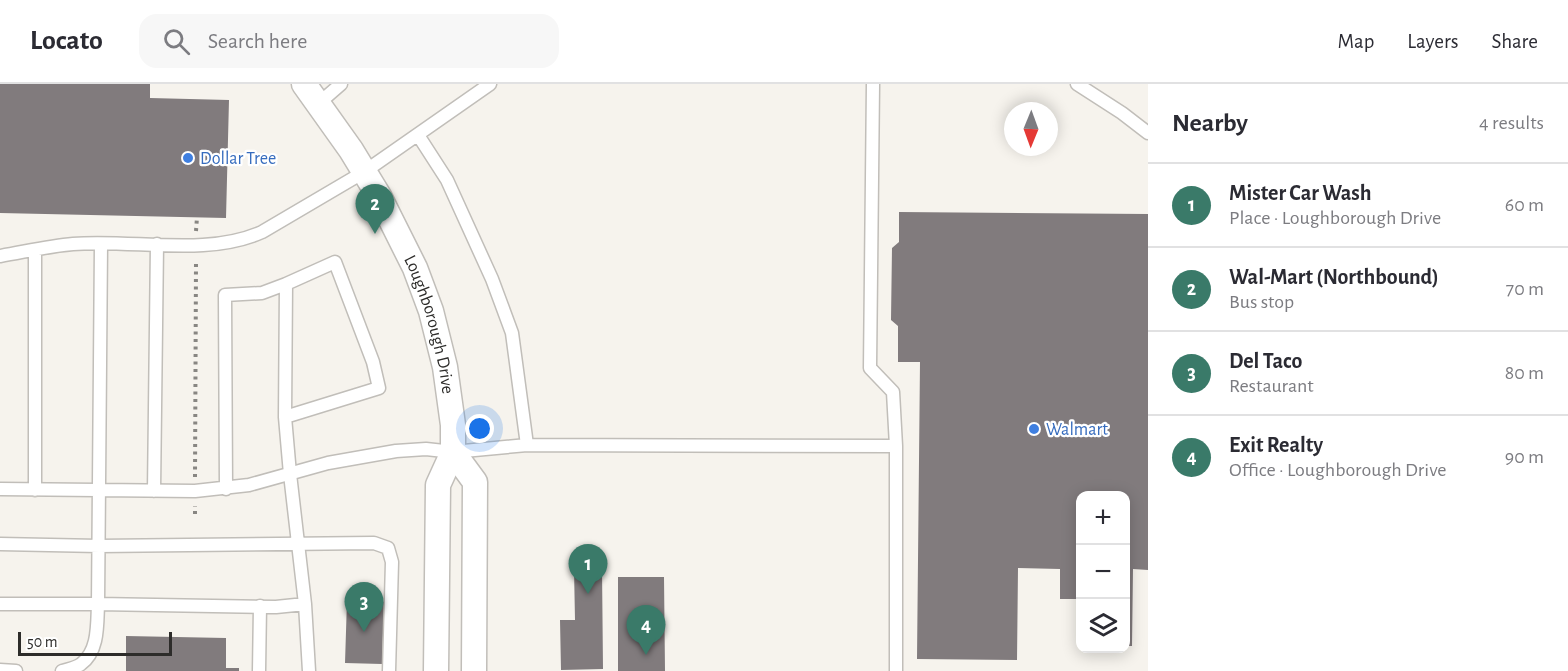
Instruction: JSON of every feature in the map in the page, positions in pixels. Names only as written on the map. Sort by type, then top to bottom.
[{"type":"street","name":"Loughborough Drive","points":[[304,84],[379,196],[415,268],[431,311],[445,367],[453,424],[453,452],[438,485],[436,671]]},
{"type":"street","points":[[453,452],[475,483],[474,671]]},
{"type":"lane","points":[[318,104],[341,84]]},
{"type":"lane","points":[[0,256],[74,244],[196,244],[245,240],[364,172],[490,84]]},
{"type":"lane","points":[[873,84],[870,368],[893,392],[896,446],[896,671]]},
{"type":"lane","points":[[1077,84],[1148,133]]},
{"type":"lane","points":[[418,135],[447,180],[492,279],[512,333],[527,445]]},
{"type":"lane","points":[[62,671],[81,665],[92,653],[97,631],[101,244]]},
{"type":"lane","points":[[154,491],[157,244]]},
{"type":"lane","points":[[35,250],[35,490]]},
{"type":"lane","points":[[226,489],[225,296],[262,293],[335,262],[373,362],[379,388],[285,417]]},
{"type":"lane","points":[[286,284],[285,417],[305,604],[309,671]]},
{"type":"lane","points":[[0,489],[195,491],[226,489],[348,459],[384,452],[426,449],[453,452],[527,445],[896,446]]},
{"type":"lane","points":[[0,544],[99,546],[374,543],[388,548],[392,562],[389,671]]},
{"type":"lane","points":[[0,604],[260,606],[305,604]]},
{"type":"lane","points":[[259,671],[260,606]]},
{"type":"lane","points":[[0,669],[16,671]]},
{"type":"path","points":[[195,514],[197,217]]},
{"type":"building","points":[[0,84],[150,84],[150,98],[229,100],[226,218],[0,213]]},
{"type":"building","name":"Walmart","points":[[899,212],[1148,214],[1148,570],[1133,569],[1132,646],[1130,646],[1130,491],[1076,491],[1076,599],[1060,599],[1060,569],[1018,568],[1017,660],[917,659],[920,362],[898,362],[898,326],[891,320],[892,248],[899,242]]},
{"type":"building","points":[[602,568],[603,669],[561,670],[560,620],[575,620],[574,569]]},
{"type":"building","points":[[618,577],[664,577],[665,671],[618,671]]},
{"type":"building","points":[[347,600],[384,602],[382,664],[345,663]]},
{"type":"building","points":[[126,636],[226,638],[226,668],[239,668],[239,671],[126,671]]},
{"type":"place","name":"Dollar Tree","points":[[188,158]]},
{"type":"place","name":"Wal-Mart (Northbound)","points":[[375,234]]},
{"type":"place","name":"Walmart","points":[[1034,429]]},
{"type":"place","name":"Mister Car Wash","points":[[588,594]]},
{"type":"place","name":"Del Taco","points":[[364,632]]},
{"type":"place","name":"Exit Realty","points":[[646,655]]}]
